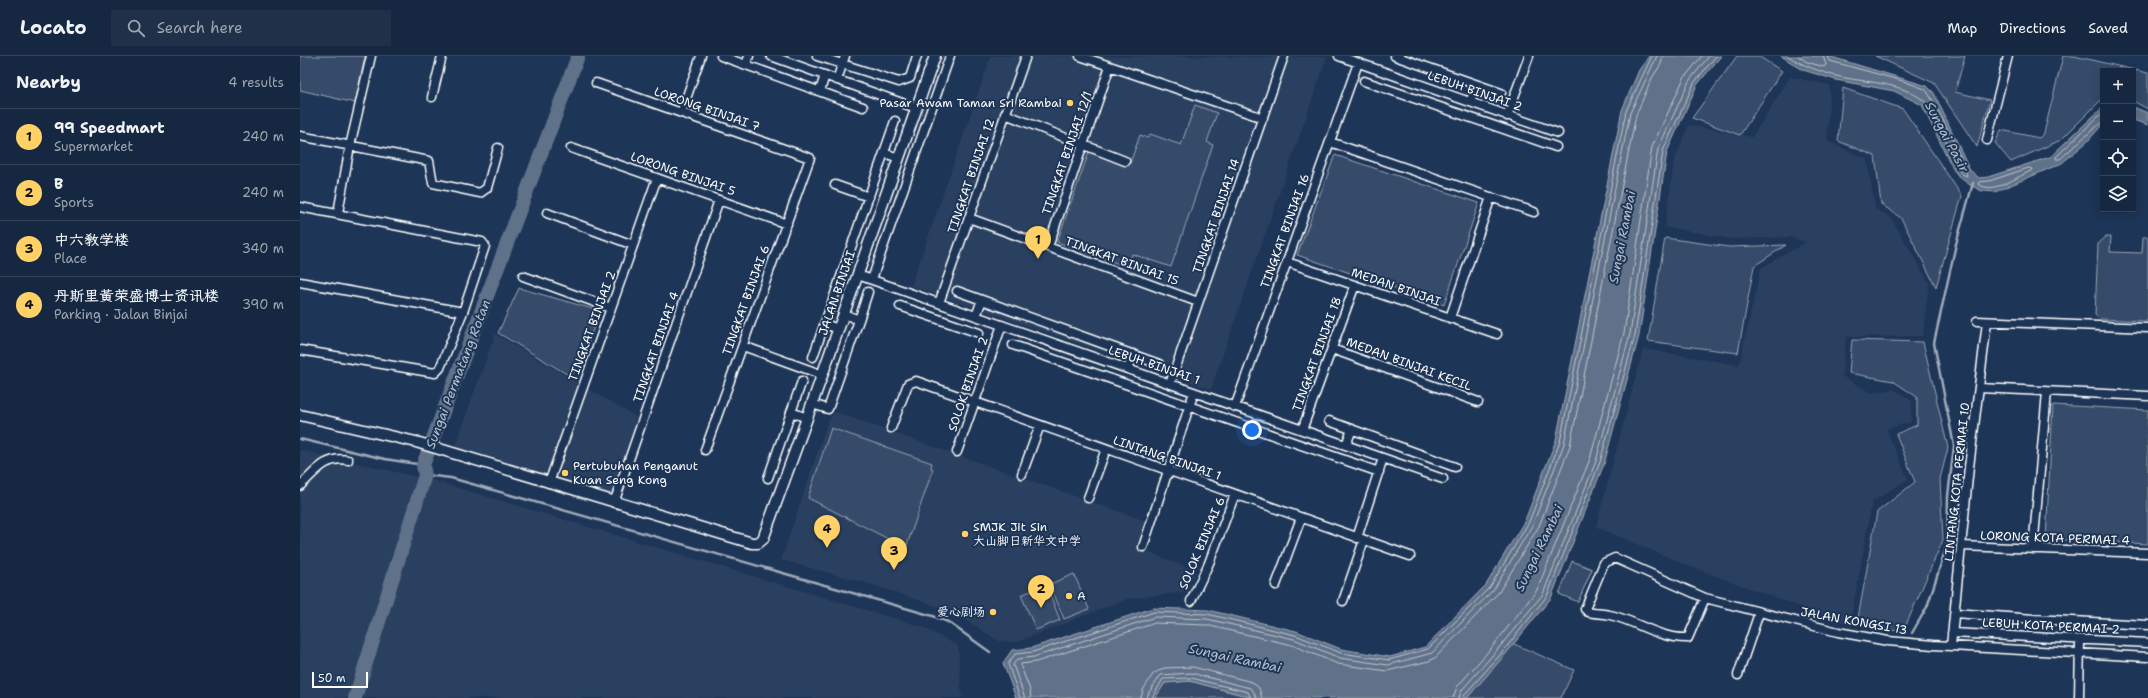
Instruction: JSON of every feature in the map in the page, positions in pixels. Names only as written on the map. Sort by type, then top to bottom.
[{"type":"street","points":[[338,213],[350,146],[371,56]]},
{"type":"street","points":[[432,96],[442,56]]},
{"type":"street","points":[[681,113],[701,56]]},
{"type":"street","points":[[721,56],[863,107]]},
{"type":"street","points":[[746,65],[749,56]]},
{"type":"street","points":[[771,56],[916,108]]},
{"type":"street","points":[[817,56],[899,82],[910,78],[917,56]]},
{"type":"street","points":[[836,80],[845,56]]},
{"type":"street","name":"JALAN BINJAI","points":[[614,503],[752,543],[758,543],[763,538],[839,329],[935,56]]},
{"type":"street","points":[[872,279],[950,56]]},
{"type":"street","name":"TINGKAT BINJAI 12","points":[[939,303],[1026,56]]},
{"type":"street","points":[[1080,56],[1262,118]]},
{"type":"street","name":"TINGKAT BINJAI 14","points":[[1170,384],[1284,56]]},
{"type":"street","name":"LEBUH BINJAI 2","points":[[1339,56],[1558,133]]},
{"type":"street","name":"LEBUH BINJAI 2","points":[[1394,56],[1501,93]]},
{"type":"street","points":[[1508,116],[1529,56]]},
{"type":"street","points":[[1987,140],[2008,56]]},
{"type":"street","name":"TINGKAT BINJAI 16","points":[[1235,406],[1358,63]]},
{"type":"street","name":"TINGKAT BINJAI 12/1","points":[[1048,247],[1110,66]]},
{"type":"street","points":[[820,91],[825,75]]},
{"type":"street","points":[[1364,81],[1556,147]]},
{"type":"street","name":"LORONG BINJAI 7","points":[[596,83],[810,158]]},
{"type":"street","points":[[1470,102],[1477,85]]},
{"type":"street","points":[[1006,114],[1126,160]]},
{"type":"street","points":[[813,357],[895,121]]},
{"type":"street","points":[[300,136],[429,161],[433,183],[480,193],[487,188],[498,148]]},
{"type":"street","points":[[1330,142],[1534,212]]},
{"type":"street","name":"LORONG BINJAI 5","points":[[572,148],[787,224]]},
{"type":"street","points":[[884,153],[899,158]]},
{"type":"street","name":"TINGKAT BINJAI 6","points":[[705,450],[810,158]]},
{"type":"street","name":"TINGKAT BINJAI 2","points":[[549,483],[657,178]]},
{"type":"street","points":[[835,186],[869,197]]},
{"type":"street","points":[[1450,318],[1491,197]]},
{"type":"street","name":"TINGKAT BINJAI 4","points":[[614,503],[719,200]]},
{"type":"street","points":[[300,207],[338,213],[482,242],[485,249],[463,312],[440,368],[435,373],[431,374],[300,350]]},
{"type":"street","points":[[547,213],[633,245]]},
{"type":"street","points":[[878,216],[892,221]]},
{"type":"street","name":"TINGKAT BINJAI 15","points":[[969,218],[1198,302]]},
{"type":"street","name":"MEDAN BINJAI","points":[[1287,262],[1497,334]]},
{"type":"street","name":"LEBUH BINJAI 1","points":[[858,275],[1443,479]]},
{"type":"street","points":[[523,276],[611,308]]},
{"type":"street","points":[[300,282],[463,312]]},
{"type":"street","name":"TINGKAT BINJAI 18","points":[[1302,430],[1355,285]]},
{"type":"street","points":[[957,291],[1159,364]]},
{"type":"street","points":[[812,404],[828,409],[868,292]]},
{"type":"street","points":[[976,316],[982,300]]},
{"type":"street","points":[[900,306],[979,333]]},
{"type":"street","points":[[962,328],[967,313]]},
{"type":"street","points":[[844,314],[859,320]]},
{"type":"street","points":[[1977,321],[2148,328]]},
{"type":"street","name":"LINTANG KOTA PERMAI 10","points":[[1951,646],[1987,322]]},
{"type":"street","points":[[824,324],[839,329]]},
{"type":"street","name":"SOLOK BINJAI 2","points":[[957,452],[1002,325]]},
{"type":"street","points":[[1014,345],[1379,472]]},
{"type":"street","points":[[742,346],[822,375]]},
{"type":"street","name":"MEDAN BINJAI KECIL","points":[[1332,349],[1478,402]]},
{"type":"street","points":[[1128,369],[1133,354]]},
{"type":"street","points":[[768,478],[802,381]]},
{"type":"street","name":"LINTANG BINJAI 1","points":[[891,428],[908,384],[916,382],[1410,556]]},
{"type":"street","points":[[1979,388],[2148,396]]},
{"type":"street","points":[[1143,546],[1194,392]]},
{"type":"street","points":[[2032,549],[2047,392]]},
{"type":"street","points":[[791,412],[807,418]]},
{"type":"street","points":[[300,415],[416,442],[614,503]]},
{"type":"street","points":[[1329,421],[1456,467]]},
{"type":"street","points":[[1022,474],[1040,425]]},
{"type":"street","points":[[1346,445],[1352,429]]},
{"type":"street","points":[[1088,498],[1106,449]]},
{"type":"street","points":[[1343,601],[1383,458]]},
{"type":"street","points":[[300,486],[327,461],[333,459],[348,460]]},
{"type":"street","name":"SOLOK BINJAI 6","points":[[1191,601],[1208,563],[1235,494]]},
{"type":"street","points":[[1276,585],[1301,518]]},
{"type":"street","name":"LORONG KOTA PERMAI 4","points":[[1961,546],[2148,553]]},
{"type":"street","name":"JALAN KONGSI 13","points":[[1705,598],[1688,638],[1676,638],[1660,635],[1610,615],[1588,612],[1585,608],[1604,564],[1615,558],[1705,598],[1836,632],[1888,641],[1951,646],[2148,656]]},
{"type":"street","name":"LEBUH KOTA PERMAI 2","points":[[1955,612],[2034,619],[2148,625]]},
{"type":"street","points":[[1738,675],[1759,613]]},
{"type":"street","name":"LEBUH KOTA PERMAI 2","points":[[1952,633],[2148,643]]},
{"type":"street","points":[[2079,698],[2080,640]]},
{"type":"shaded area","points":[[300,56],[365,56],[355,103],[300,90]]},
{"type":"shaded area","points":[[991,56],[1327,57],[1211,389],[911,286]]},
{"type":"shaded area","points":[[1737,56],[1758,56],[1782,71],[1740,135],[1692,118]]},
{"type":"shaded area","points":[[1875,56],[1965,56],[1955,92],[1990,100],[1977,147],[1934,83]]},
{"type":"shaded area","points":[[2063,56],[2074,56],[2126,68],[2100,68],[2100,101],[2061,140],[2011,162],[1995,143],[2001,130],[2039,138],[2044,133]]},
{"type":"shaded area","points":[[2136,70],[2148,73],[2148,109],[2136,103]]},
{"type":"shaded area","points":[[1790,77],[1830,85],[1827,141],[1867,159],[1875,209],[1891,218],[1929,283],[1923,336],[1846,337],[1842,376],[1871,393],[1894,389],[1912,401],[1911,422],[1886,429],[1908,479],[1872,502],[1850,625],[1689,566],[1596,527],[1643,349],[1739,365],[1761,268],[1806,242],[1789,237],[1732,239],[1665,227],[1674,161],[1689,125],[1752,137]]},
{"type":"shaded area","points":[[1843,88],[1903,109],[1962,196],[1936,287],[1901,218],[1881,204],[1875,156],[1838,141]]},
{"type":"shaded area","points":[[1195,105],[1217,113],[1207,142],[1213,145],[1171,267],[1132,254],[1128,267],[1057,242],[1089,152],[1129,166],[1140,135],[1148,138],[1150,134],[1181,145]]},
{"type":"shaded area","points":[[1335,155],[1479,203],[1444,305],[1297,255]]},
{"type":"shaded area","points":[[2106,237],[2111,237],[2110,252],[2142,253],[2143,237],[2148,237],[2148,321],[2100,319],[2095,315],[2098,244]]},
{"type":"shaded area","points":[[1665,238],[1729,247],[1786,245],[1754,266],[1738,353],[1648,341]]},
{"type":"shaded area","points":[[519,288],[593,309],[597,317],[581,367],[570,376],[498,333]]},
{"type":"shaded area","points":[[495,334],[648,424],[620,501],[454,449]]},
{"type":"shaded area","points":[[1852,340],[1923,342],[1948,448],[1940,479],[1943,540],[1903,632],[1857,624],[1877,512],[1915,482],[1896,434],[1917,425],[1917,397],[1893,381],[1849,373]]},
{"type":"shaded area","points":[[2053,405],[2148,410],[2148,544],[2046,539]]},
{"type":"shaded area","name":"SMJK Jit Sin 大山脚日新华文中学","points":[[835,412],[1146,521],[1136,547],[1196,571],[1187,592],[1127,599],[1017,642],[999,641],[951,611],[867,583],[781,560],[828,421]]},
{"type":"shaded area","points":[[831,428],[932,463],[931,468],[933,469],[906,548],[808,498]]},
{"type":"shaded area","points":[[300,450],[435,481],[923,627],[958,646],[962,698],[300,698]]},
{"type":"shaded area","points":[[1572,561],[1592,569],[1578,602],[1559,594]]},
{"type":"shaded area","name":"A","points":[[1074,574],[1089,609],[1064,619],[1050,584]]},
{"type":"shaded area","points":[[1046,585],[1060,620],[1036,630],[1021,595]]},
{"type":"shaded area","points":[[1514,644],[1574,670],[1561,698],[1467,698]]},
{"type":"shaded area","points":[[1190,681],[1254,698],[1155,698],[1165,683]]},
{"type":"water","name":"Sungai Rambai","points":[[1649,56],[1721,56],[1697,85],[1667,152],[1639,336],[1604,464],[1551,598],[1504,656],[1467,698],[1254,698],[1190,681],[1165,683],[1155,698],[1016,698],[1003,663],[1012,650],[1031,648],[1153,608],[1208,610],[1296,631],[1341,649],[1390,657],[1425,647],[1486,585],[1525,520],[1556,440],[1622,110],[1639,70]]},
{"type":"water","name":"Sungai Pasir","points":[[1781,56],[1828,56],[1927,86],[1934,93],[1970,170],[1979,178],[1988,177],[2050,157],[2100,110],[2100,127],[2087,142],[2062,163],[1995,192],[1982,191],[1959,177],[1953,169],[1922,105],[1894,91],[1836,80],[1803,70]]},
{"type":"water","points":[[2136,108],[2148,113],[2148,125],[2136,121]]},
{"type":"waterway","name":"Sungai Permatang Rotan","points":[[355,698],[425,475],[423,465],[578,56]]},
{"type":"waterway","points":[[1912,633],[1927,607],[1947,545],[1948,496],[1954,446],[1934,343],[1956,244],[1973,183]]},
{"type":"waterway","points":[[300,439],[385,459],[423,465]]},
{"type":"waterway","points":[[425,475],[451,478],[933,616],[948,622],[990,652]]},
{"type":"place","name":"Pasar Awam Taman Sri Rambai","points":[[1070,103]]},
{"type":"place","name":"99 Speedmart","points":[[1038,259]]},
{"type":"place","name":"Pertubuhan Penganut Kuan Seng Kong","points":[[565,473]]},
{"type":"place","name":"SMJK Jit Sin 大山脚日新华文中学","points":[[965,534]]},
{"type":"place","name":"丹斯里黄荣盛博士资讯楼","points":[[827,548]]},
{"type":"place","name":"中六教学楼","points":[[894,570]]},
{"type":"place","name":"A","points":[[1069,596]]},
{"type":"place","name":"B","points":[[1041,608]]},
{"type":"place","name":"爱心剧场","points":[[993,612]]}]
